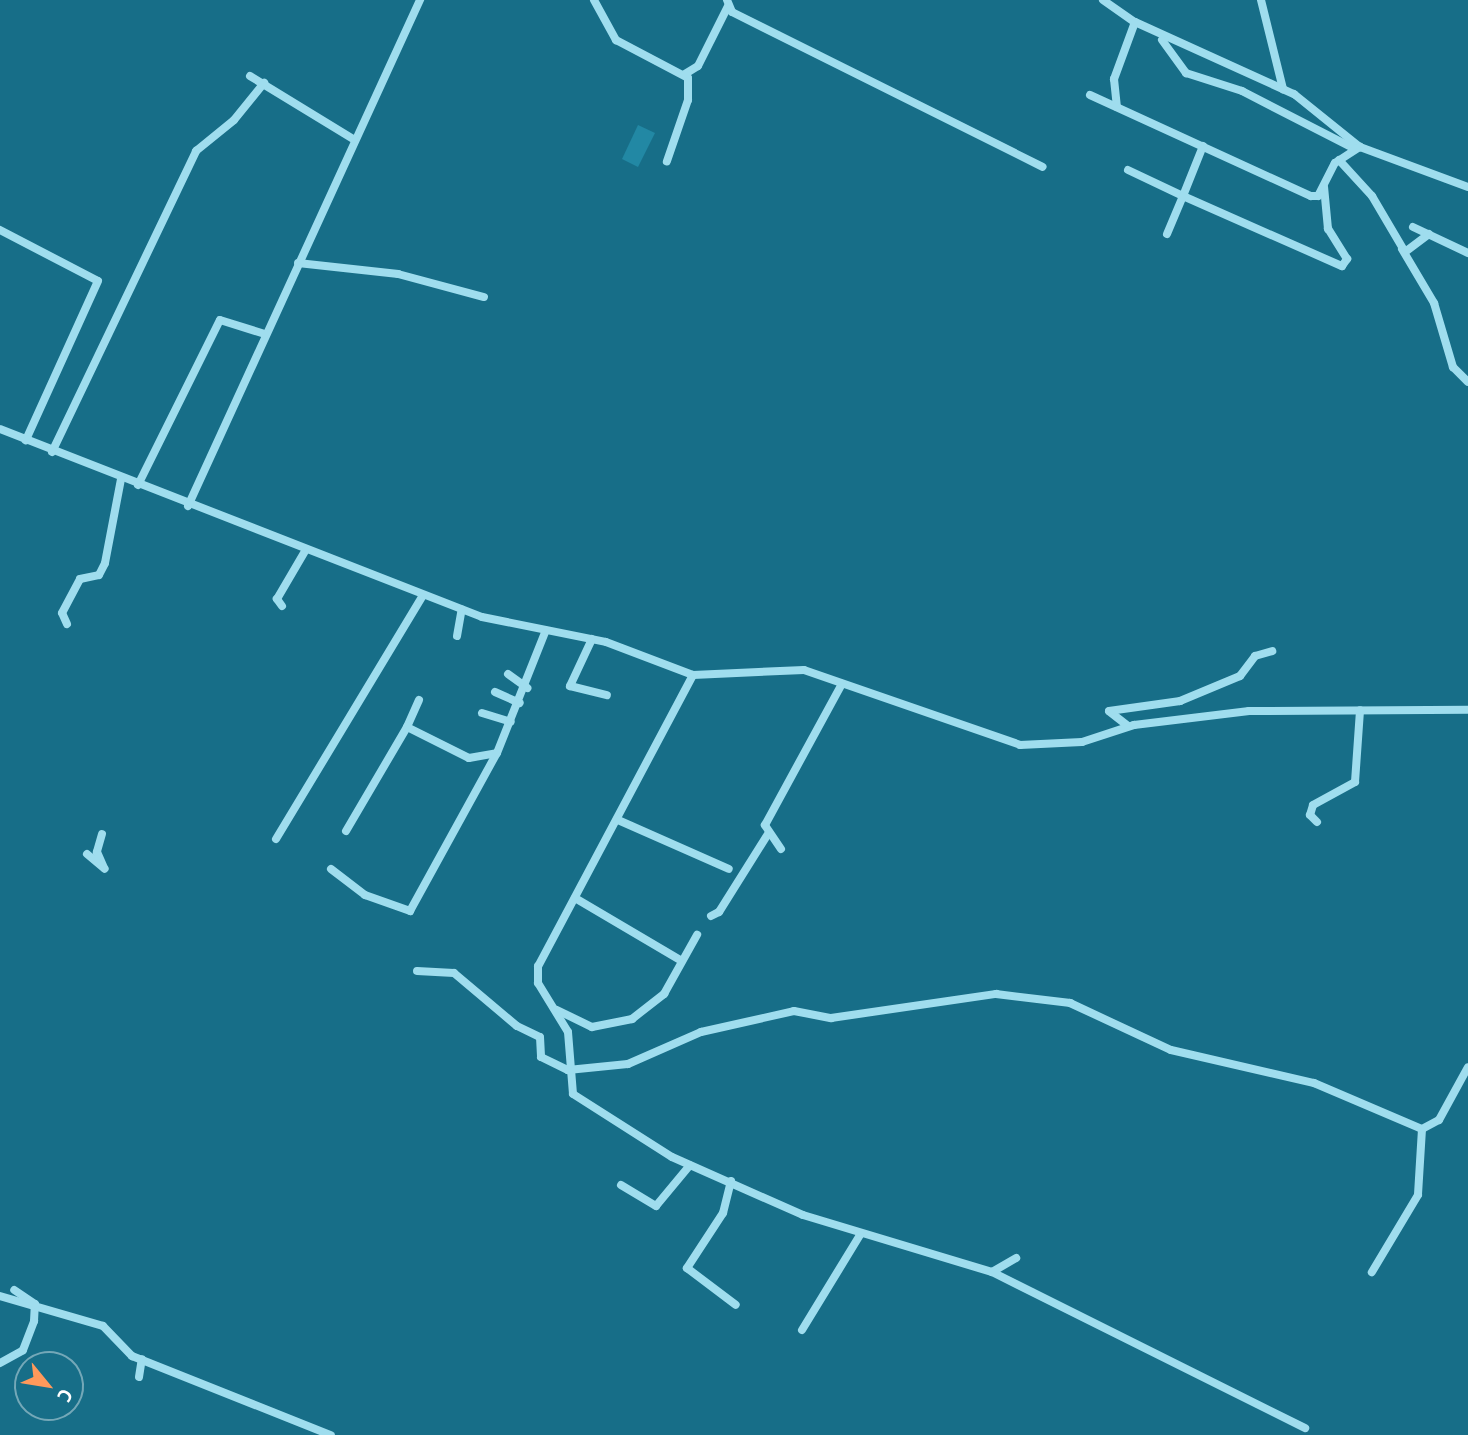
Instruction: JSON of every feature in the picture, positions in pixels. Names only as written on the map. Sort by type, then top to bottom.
[{"type":"street","points":[[188,506],[420,0]]},
{"type":"street","points":[[594,0],[615,40],[685,74]]},
{"type":"street","points":[[1103,0],[1162,40],[1283,89],[1358,148]]},
{"type":"street","points":[[1261,0],[1283,89]]},
{"type":"street","points":[[685,74],[698,66],[728,3],[1043,167]]},
{"type":"street","points":[[1117,107],[1114,79],[1135,22]]},
{"type":"street","points":[[1162,40],[1186,73],[1251,95],[1358,148],[1468,187]]},
{"type":"street","points":[[667,161],[688,100],[685,74]]},
{"type":"street","points":[[250,76],[355,139]]},
{"type":"street","points":[[52,452],[201,142],[234,120],[264,83]]},
{"type":"street","points":[[1090,95],[1311,196],[1324,185],[1339,160],[1358,148]]},
{"type":"street","points":[[1167,234],[1203,146]]},
{"type":"street","points":[[1339,160],[1372,196],[1434,303],[1453,367],[1468,382]]},
{"type":"street","points":[[1128,170],[1342,266],[1347,259],[1328,229],[1324,185]]},
{"type":"street","points":[[1413,227],[1468,253]]},
{"type":"street","points":[[0,230],[94,273],[98,281],[26,440]]},
{"type":"street","points":[[1402,249],[1412,250],[1429,234]]},
{"type":"street","points":[[299,263],[398,274],[484,297]]},
{"type":"street","points":[[138,485],[220,320],[265,334]]},
{"type":"street","points":[[0,429],[52,452],[422,597],[546,630],[592,639],[693,675],[794,668],[1020,745],[1082,742],[1128,726],[1249,711],[1468,710]]},
{"type":"street","points":[[67,624],[62,613],[80,579],[99,575],[105,563],[121,479]]},
{"type":"street","points":[[282,606],[277,599],[305,551]]},
{"type":"street","points":[[276,839],[422,597]]},
{"type":"street","points":[[457,636],[462,609]]},
{"type":"street","points":[[331,869],[365,895],[410,911],[497,753],[527,688],[546,630]]},
{"type":"street","points":[[592,639],[570,686],[607,695]]},
{"type":"street","points":[[1128,726],[1109,711],[1180,701],[1240,676],[1255,656],[1272,651]]},
{"type":"street","points":[[508,674],[527,688]]},
{"type":"street","points":[[693,675],[538,967],[538,983],[557,1010],[568,1032],[568,1070],[576,1097],[690,1165],[860,1235],[992,1272],[1305,1428]]},
{"type":"street","points":[[710,915],[719,912],[768,834],[767,819],[842,684]]},
{"type":"street","points":[[495,692],[520,703]]},
{"type":"street","points":[[346,831],[407,727],[419,700]]},
{"type":"street","points":[[1317,822],[1310,815],[1313,805],[1355,782],[1360,710]]},
{"type":"street","points":[[482,713],[511,722]]},
{"type":"street","points":[[407,727],[469,758],[497,753]]},
{"type":"street","points":[[618,820],[729,869]]},
{"type":"street","points":[[87,854],[105,869],[97,852],[102,834]]},
{"type":"street","points":[[768,834],[781,849]]},
{"type":"street","points":[[575,898],[682,961]]},
{"type":"street","points":[[557,1010],[592,1027],[632,1019],[664,994],[697,935]]},
{"type":"street","points":[[417,971],[454,972],[517,1026],[540,1037],[541,1057],[568,1070],[628,1065],[701,1032],[794,1011],[831,1018],[996,993],[1070,1003],[1171,1050],[1314,1083],[1422,1129]]},
{"type":"street","points":[[1422,1129],[1439,1120],[1468,1067]]},
{"type":"street","points":[[1373,1272],[1418,1195],[1422,1129]]},
{"type":"street","points":[[621,1185],[656,1206],[690,1165]]},
{"type":"street","points":[[731,1181],[723,1213],[687,1268],[736,1305]]},
{"type":"street","points":[[802,1330],[860,1235]]},
{"type":"street","points":[[992,1272],[1016,1258]]},
{"type":"street","points":[[14,1290],[34,1304]]},
{"type":"street","points":[[0,1296],[34,1304],[109,1330],[142,1359],[331,1435]]},
{"type":"street","points":[[0,1363],[23,1350],[34,1304]]},
{"type":"street","points":[[139,1377],[142,1359]]},
{"type":"shaded area","points":[[638,125],[655,133],[638,167],[622,159]]}]
